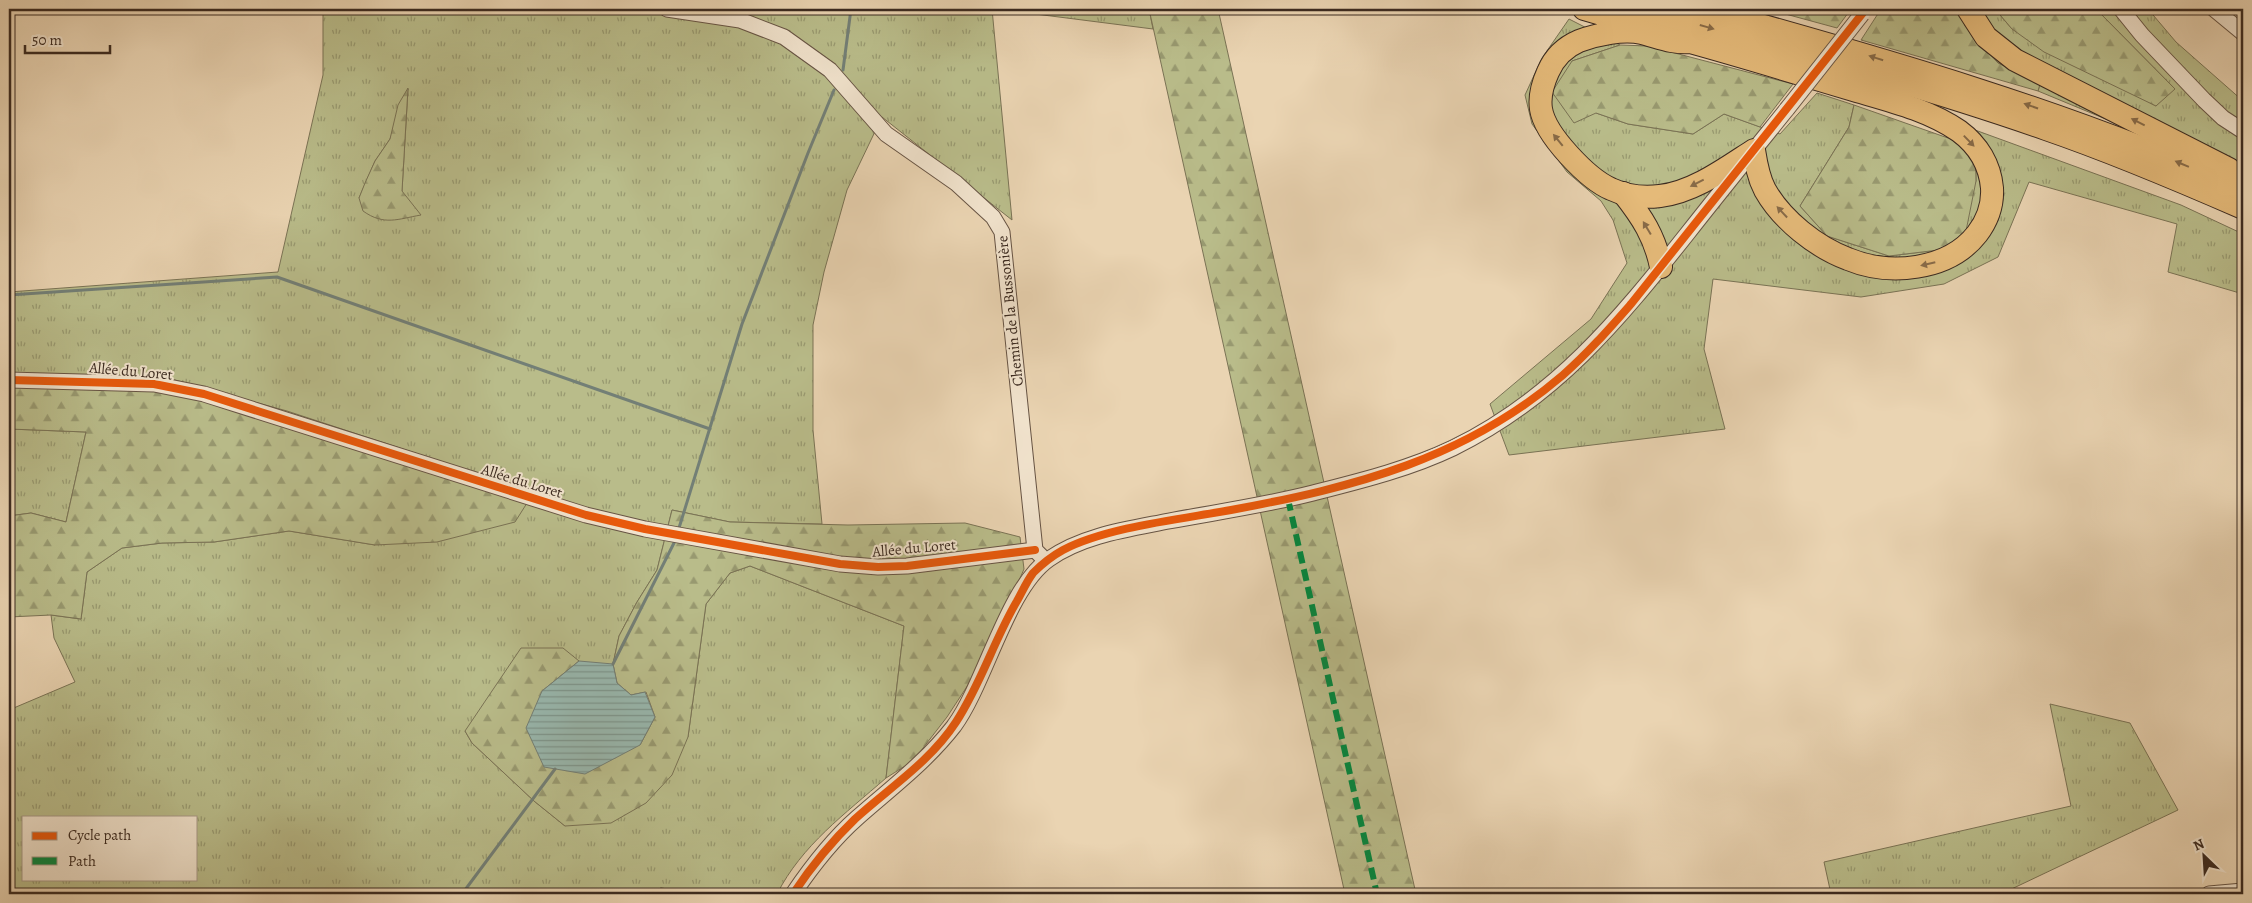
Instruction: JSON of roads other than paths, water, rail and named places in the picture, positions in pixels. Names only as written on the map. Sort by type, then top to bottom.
[{"type":"highway","points":[[1584,9],[1922,111],[1953,128],[1968,139],[1986,162],[1992,184],[1990,207],[1978,232],[1954,255],[1921,266],[1892,268],[1848,260],[1807,236],[1776,205],[1764,188],[1759,176],[1754,150],[1722,170],[1674,193],[1647,197],[1623,193],[1603,185],[1567,152],[1545,122],[1541,99],[1542,87],[1551,64],[1569,47],[1579,41],[1604,34],[1640,32],[1683,43],[1690,42]]},
{"type":"highway","points":[[1643,9],[1930,92],[2047,129],[2148,168],[2243,208]]},
{"type":"highway","points":[[1703,9],[1865,54],[2017,102],[2143,147],[2243,190]]},
{"type":"highway","points":[[1968,9],[1986,37],[2016,60],[2243,176]]},
{"type":"highway","points":[[1778,67],[1904,99],[2067,146],[2087,145]]},
{"type":"highway","points":[[1623,193],[1652,236],[1657,247],[1661,267]]},
{"type":"street","name":"Chemin de la Bussonière","points":[[667,9],[740,20],[784,36],[830,70],[886,134],[956,183],[993,217],[1002,232],[1035,550]]},
{"type":"street","points":[[2121,9],[2155,49],[2217,112],[2243,131]]},
{"type":"street","points":[[2214,9],[2243,33]]},
{"type":"street","points":[[793,894],[815,862],[855,819],[909,775],[955,724],[973,694],[1011,611],[1032,575],[1046,561],[1065,549],[1094,538],[1133,528],[1288,499],[1367,480],[1451,449],[1500,421],[1564,374],[1599,340],[1661,267],[1864,11]]},
{"type":"street","points":[[2191,85],[2243,118]]},
{"type":"street","name":"Allée du Loret","points":[[9,380],[154,384],[204,394],[586,515],[655,531],[840,564],[907,566],[1035,550]]},
{"type":"street","points":[[1035,550],[1046,561]]},
{"type":"street","points":[[2209,894],[2243,891]]},
{"type":"water","points":[[579,661],[613,664],[617,683],[631,695],[645,692],[655,717],[640,745],[585,774],[544,767],[526,728],[542,691]]},
{"type":"waterway","points":[[843,70],[851,9]]},
{"type":"waterway","points":[[679,528],[742,324],[834,90]]},
{"type":"waterway","points":[[9,295],[277,277],[710,429]]},
{"type":"waterway","points":[[613,664],[675,541]]},
{"type":"waterway","points":[[462,894],[555,769]]}]
